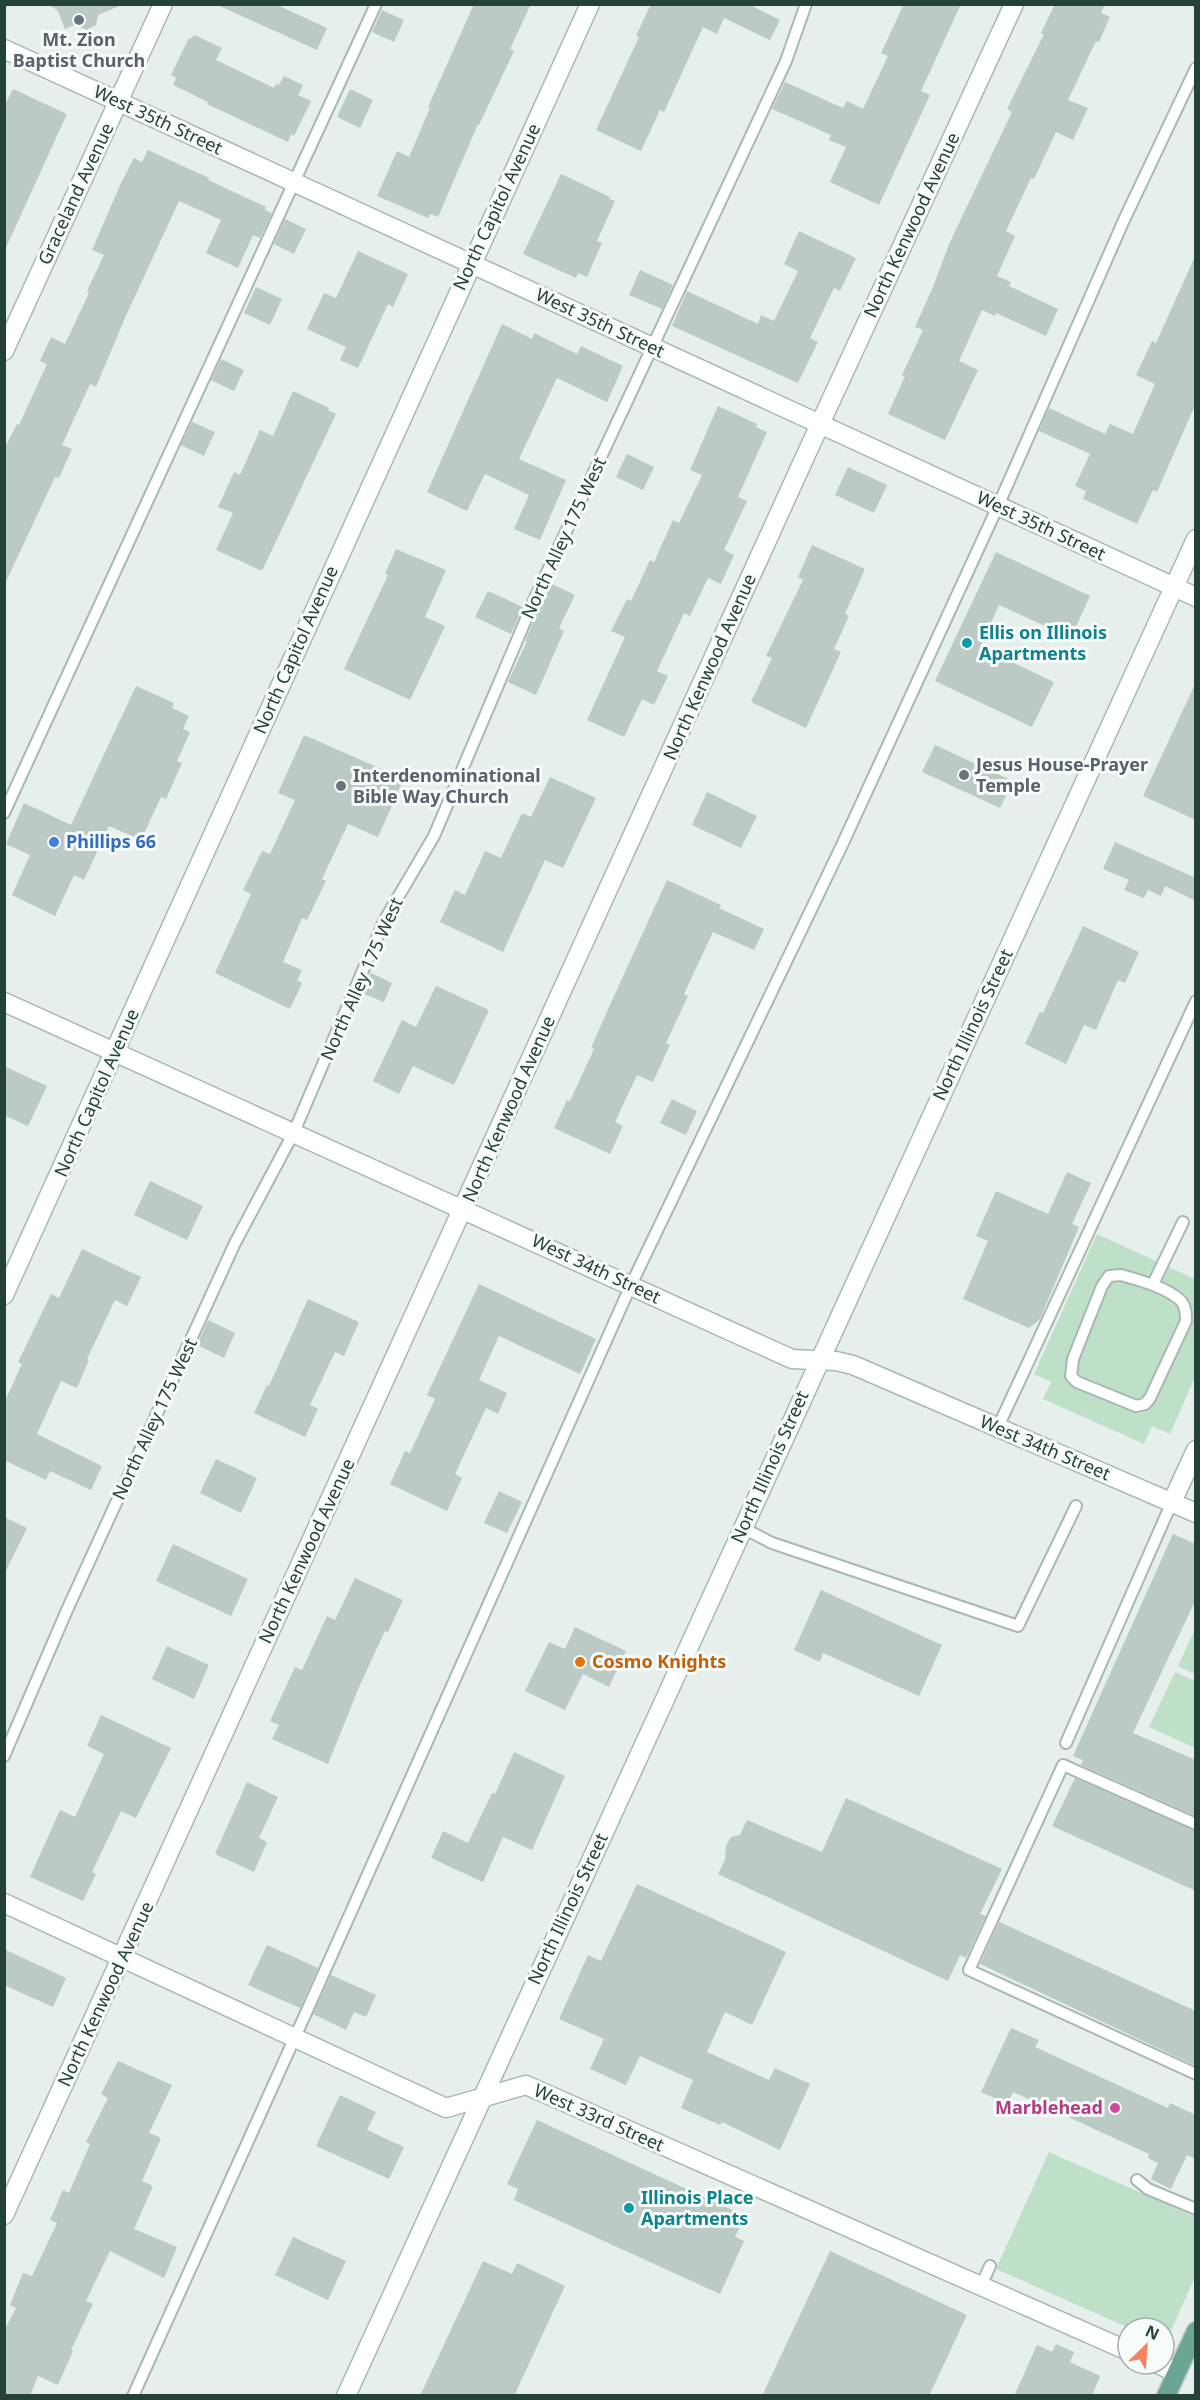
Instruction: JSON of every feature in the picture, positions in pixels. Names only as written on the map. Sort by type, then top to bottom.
[{"type":"main road","points":[[1166,2396],[1196,2331]]},
{"type":"street","name":"Graceland Avenue","points":[[4,351],[163,4]]},
{"type":"street","name":"North Capitol Avenue","points":[[4,1295],[470,264],[590,4]]},
{"type":"street","name":"North Kenwood Avenue","points":[[4,2215],[820,424],[1014,4]]},
{"type":"street","name":"West 35th Street","points":[[4,49],[1196,597]]},
{"type":"street","name":"North Illinois Street","points":[[346,2396],[1196,539]]},
{"type":"street","name":"West 34th Street","points":[[4,1002],[792,1359],[836,1361],[853,1365],[1196,1513]]},
{"type":"street","points":[[1172,1502],[1196,1450]]},
{"type":"street","name":"West 33rd Street","points":[[4,1903],[446,2108],[526,2085],[1116,2346]]},
{"type":"lane","points":[[4,813],[376,4]]},
{"type":"lane","name":"North Alley 175 West","points":[[4,1756],[67,1610],[235,1243],[294,1132],[384,921],[434,836],[531,609],[786,61],[806,4]]},
{"type":"lane","points":[[133,2396],[631,1285],[843,843],[998,506],[1124,220],[1196,68]]},
{"type":"lane","points":[[998,1427],[1196,1001]]},
{"type":"lane","points":[[1153,1284],[1183,1222]]},
{"type":"lane","points":[[1121,1275],[1153,1284],[1181,1301],[1186,1310],[1186,1321],[1150,1398],[1144,1404],[1136,1406],[1077,1382],[1071,1376],[1073,1359],[1102,1286],[1109,1276],[1121,1275]]},
{"type":"lane","points":[[1066,1743],[1172,1502]]},
{"type":"lane","points":[[743,1528],[772,1543],[1018,1626],[1076,1506]]},
{"type":"lane","points":[[1196,1824],[1063,1765],[969,1970],[1196,2074]]},
{"type":"lane","points":[[1137,2180],[1148,2189],[1196,2209]]},
{"type":"lane","points":[[981,2286],[990,2266]]},
{"type":"green space","points":[[1097,1234],[1195,1279],[1195,1377],[1170,1434],[1152,1426],[1144,1444],[1043,1399],[1051,1382],[1034,1374]]},
{"type":"green space","points":[[1195,1629],[1195,1674],[1178,1666]]},
{"type":"green space","points":[[1175,1672],[1195,1681],[1195,1748],[1149,1727]]},
{"type":"green space","points":[[1049,2152],[1195,2217],[1195,2277],[1176,2319],[1176,2316],[1116,2316],[1116,2322],[996,2269]]},
{"type":"building","name":"Mt. Zion Baptist Church","points":[[48,4],[122,5],[98,15],[96,25],[86,30],[76,24],[65,29],[58,11]]},
{"type":"building","points":[[215,4],[275,4],[327,28],[317,50]]},
{"type":"building","points":[[474,4],[531,4],[510,49],[514,51],[478,124],[438,217],[430,214],[428,218],[377,196],[397,151],[409,157],[430,108],[428,107]]},
{"type":"building","points":[[651,4],[748,4],[780,20],[770,40],[724,18],[717,34],[703,27],[664,112],[660,110],[641,151],[596,130],[639,37],[636,36]]},
{"type":"building","points":[[904,4],[961,4],[921,91],[930,95],[879,205],[830,182],[846,147],[829,140],[831,135],[772,109],[785,82],[843,108],[847,101],[863,109],[888,56],[881,53]]},
{"type":"building","points":[[1055,4],[1105,4],[1101,13],[1110,17],[1068,100],[1088,108],[1073,140],[1056,132],[1034,179],[1031,178],[1006,231],[1015,236],[997,276],[1011,282],[1009,286],[1058,309],[1046,336],[996,313],[995,316],[982,310],[959,361],[978,370],[945,440],[888,414],[905,376],[902,375],[923,330],[915,327],[950,242],[1012,112],[1007,109],[1044,34],[1041,33]]},
{"type":"building","points":[[382,10],[404,20],[394,42],[372,32]]},
{"type":"building","points":[[194,35],[222,48],[216,60],[274,88],[276,84],[279,85],[284,76],[303,85],[298,95],[311,101],[294,136],[291,134],[288,142],[207,104],[208,102],[173,85],[176,78],[171,75],[189,38]]},
{"type":"building","points":[[13,89],[67,114],[4,252],[4,107]]},
{"type":"building","points":[[350,89],[373,100],[360,128],[337,117]]},
{"type":"building","points":[[148,150],[209,178],[208,180],[266,207],[265,210],[272,213],[260,238],[253,235],[238,268],[206,253],[221,220],[179,201],[96,387],[90,384],[62,445],[72,449],[59,478],[55,477],[4,586],[4,449],[17,424],[19,425],[47,364],[40,361],[51,337],[65,344],[89,293],[87,291],[104,255],[92,250],[121,183],[134,158],[142,162]]},
{"type":"building","points":[[561,174],[615,201],[597,241],[602,243],[587,277],[578,273],[576,278],[523,254]]},
{"type":"building","points":[[285,219],[306,229],[294,254],[274,244]]},
{"type":"building","points":[[799,231],[856,258],[840,291],[834,288],[810,338],[818,342],[798,383],[672,326],[687,291],[758,324],[761,315],[774,321],[798,271],[784,264]]},
{"type":"building","points":[[358,251],[408,274],[393,307],[388,304],[358,368],[340,360],[346,347],[307,329],[324,293],[336,298]]},
{"type":"building","points":[[1196,254],[1196,403],[1157,492],[1153,490],[1137,524],[1083,499],[1086,491],[1075,486],[1090,454],[1039,431],[1049,408],[1105,434],[1110,424],[1133,434],[1155,384],[1136,375],[1152,341],[1156,343]]},
{"type":"building","points":[[640,270],[673,285],[662,309],[629,295]]},
{"type":"building","points":[[256,287],[282,299],[270,325],[244,313]]},
{"type":"building","points":[[502,324],[532,339],[534,333],[577,354],[581,346],[623,366],[607,402],[557,378],[519,459],[566,480],[540,540],[514,529],[529,495],[485,474],[467,511],[427,492]]},
{"type":"building","points":[[221,359],[244,370],[234,391],[211,380]]},
{"type":"building","points":[[293,391],[329,408],[328,410],[336,414],[262,571],[216,550],[233,513],[218,507],[234,472],[240,475],[260,430],[273,436]]},
{"type":"building","points":[[718,406],[757,424],[756,427],[767,432],[738,497],[747,501],[724,550],[734,555],[721,584],[708,578],[690,616],[684,613],[657,671],[668,676],[654,705],[642,699],[624,737],[587,720],[625,637],[611,631],[627,599],[631,601],[650,560],[654,562],[673,520],[679,523],[702,475],[690,470]]},
{"type":"building","points":[[192,422],[215,432],[204,456],[181,445]]},
{"type":"building","points":[[627,454],[654,467],[643,490],[616,477]]},
{"type":"building","points":[[848,467],[887,485],[874,513],[835,495]]},
{"type":"building","points":[[812,545],[865,569],[845,614],[849,616],[834,649],[841,652],[806,728],[751,702],[772,658],[766,656],[803,580],[798,577]]},
{"type":"building","points":[[396,549],[446,570],[425,617],[445,626],[410,700],[344,669],[388,575],[385,574]]},
{"type":"building","name":"Ellis on Illinois Apartments","points":[[996,552],[1090,596],[1071,638],[999,605],[980,647],[1054,682],[1032,727],[935,681]]},
{"type":"building","points":[[552,584],[575,595],[559,628],[564,631],[536,695],[508,682],[537,613]]},
{"type":"building","points":[[488,591],[523,607],[511,634],[475,617]]},
{"type":"building","points":[[1196,682],[1196,820],[1143,796]]},
{"type":"building","points":[[136,686],[174,703],[172,708],[189,716],[183,729],[190,732],[177,761],[182,763],[166,799],[161,797],[141,840],[109,826],[84,880],[74,875],[55,916],[12,895],[30,855],[6,844],[24,803],[71,825]]},
{"type":"building","points":[[304,735],[404,779],[378,837],[348,824],[322,879],[326,881],[307,920],[302,918],[283,962],[302,970],[297,980],[302,983],[290,1009],[215,973],[251,894],[243,890],[262,851],[270,854],[295,800],[278,793]]},
{"type":"building","name":"Jesus House-Prayer Temple","points":[[935,745],[1013,781],[1000,808],[922,772]]},
{"type":"building","points":[[550,777],[596,798],[563,868],[545,860],[503,952],[440,922],[455,890],[465,895],[485,851],[501,858],[522,813],[531,817]]},
{"type":"building","points":[[707,792],[757,816],[741,848],[692,825]]},
{"type":"building","points":[[1115,842],[1196,878],[1196,901],[1165,886],[1161,896],[1148,890],[1144,898],[1124,890],[1129,880],[1103,869]]},
{"type":"building","points":[[667,880],[721,905],[719,908],[764,929],[754,950],[713,932],[684,994],[688,996],[666,1043],[670,1045],[653,1082],[637,1075],[615,1122],[623,1126],[610,1154],[554,1128],[567,1100],[570,1101],[594,1049],[591,1048]]},
{"type":"building","points":[[1083,926],[1139,952],[1125,983],[1118,980],[1096,1030],[1084,1025],[1066,1064],[1025,1044],[1040,1012],[1043,1013]]},
{"type":"building","points":[[371,973],[392,983],[384,1002],[362,993]]},
{"type":"building","points":[[436,986],[489,1010],[454,1085],[413,1066],[399,1094],[373,1081],[402,1020],[416,1027]]},
{"type":"building","points":[[4,1066],[47,1086],[28,1126],[4,1115]]},
{"type":"building","points":[[672,1099],[697,1111],[686,1135],[660,1123]]},
{"type":"building","points":[[1067,1172],[1091,1183],[1072,1224],[1079,1227],[1040,1319],[1029,1328],[963,1299],[988,1241],[976,1236],[996,1191],[1048,1214]]},
{"type":"building","points":[[150,1181],[203,1206],[187,1240],[134,1215]]},
{"type":"building","points":[[82,1249],[141,1277],[127,1306],[115,1300],[87,1359],[89,1360],[77,1388],[61,1381],[37,1434],[102,1466],[91,1490],[50,1471],[46,1480],[4,1460],[4,1403],[22,1364],[18,1362],[51,1294],[59,1298]]},
{"type":"building","points":[[479,1284],[596,1339],[580,1374],[499,1336],[479,1380],[507,1393],[498,1414],[486,1408],[455,1474],[462,1478],[447,1511],[390,1484],[405,1451],[410,1453],[435,1399],[427,1395]]},
{"type":"building","points":[[308,1299],[359,1322],[344,1356],[335,1352],[310,1405],[318,1409],[305,1437],[254,1413],[267,1385],[269,1386]]},
{"type":"building","points":[[208,1320],[235,1333],[224,1358],[197,1345]]},
{"type":"building","points":[[216,1459],[257,1478],[241,1513],[200,1493]]},
{"type":"building","points":[[499,1491],[522,1502],[507,1533],[484,1523]]},
{"type":"building","points":[[4,1517],[27,1528],[4,1575]]},
{"type":"building","points":[[1173,1534],[1196,1544],[1196,1599],[1133,1733],[1196,1760],[1196,1816],[1081,1765],[1083,1760],[1073,1756]]},
{"type":"building","points":[[173,1544],[248,1579],[231,1616],[156,1581]]},
{"type":"building","points":[[355,1578],[403,1600],[388,1632],[385,1631],[359,1687],[328,1764],[272,1739],[279,1725],[270,1721],[295,1667],[302,1670],[327,1616],[335,1620]]},
{"type":"building","points":[[821,1590],[942,1645],[919,1696],[823,1653],[820,1662],[794,1650]]},
{"type":"building","name":"Cosmo Knights","points":[[575,1627],[626,1651],[609,1687],[583,1674],[565,1710],[525,1691],[549,1642],[565,1649]]},
{"type":"building","points":[[167,1646],[209,1665],[194,1699],[152,1679]]},
{"type":"building","points":[[101,1715],[171,1748],[136,1818],[121,1811],[92,1872],[96,1874],[83,1901],[30,1877],[60,1810],[75,1817],[104,1754],[87,1746]]},
{"type":"building","points":[[514,1752],[565,1776],[532,1850],[503,1837],[483,1882],[431,1858],[443,1831],[468,1843],[492,1793],[495,1794]]},
{"type":"building","points":[[1075,1778],[1196,1831],[1196,1891],[1052,1826]]},
{"type":"building","points":[[247,1782],[278,1797],[259,1838],[267,1842],[254,1872],[215,1854]]},
{"type":"building","points":[[846,1798],[1002,1869],[980,1914],[986,1916],[966,1958],[960,1955],[948,1981],[718,1874],[725,1860],[726,1846],[731,1837],[740,1835],[747,1820],[822,1852]]},
{"type":"building","points":[[637,1884],[786,1952],[752,2025],[725,2012],[707,2052],[769,2080],[775,2068],[810,2084],[780,2150],[722,2122],[720,2125],[681,2108],[693,2080],[640,2056],[626,2085],[590,2069],[604,2039],[559,2019],[588,1955],[601,1961]]},
{"type":"building","points":[[999,1922],[1196,2011],[1196,2066],[980,1964]]},
{"type":"building","points":[[267,1945],[318,1968],[300,2008],[248,1985]]},
{"type":"building","points":[[4,1949],[66,1978],[53,2007],[4,1985]]},
{"type":"building","points":[[331,1975],[376,1995],[366,2017],[354,2012],[346,2030],[313,2014]]},
{"type":"building","name":"Marblehead","points":[[1011,2028],[1039,2040],[1035,2047],[1168,2108],[1170,2103],[1196,2115],[1196,2159],[1187,2155],[1171,2189],[1151,2179],[1158,2163],[1148,2158],[1149,2154],[1013,2092],[1007,2104],[981,2092]]},
{"type":"building","points":[[118,2061],[172,2085],[149,2133],[161,2138],[142,2181],[153,2186],[134,2229],[177,2247],[164,2278],[110,2251],[86,2301],[93,2304],[71,2350],[73,2351],[58,2385],[38,2376],[30,2396],[4,2396],[4,2331],[16,2308],[10,2305],[23,2273],[32,2276],[57,2223],[50,2220],[63,2190],[69,2193],[90,2144],[86,2142],[108,2098],[101,2094]]},
{"type":"building","points":[[340,2095],[376,2112],[367,2130],[404,2147],[389,2179],[316,2146]]},
{"type":"building","name":"Illinois Place Apartments","points":[[537,2120],[745,2216],[735,2237],[744,2241],[720,2294],[514,2200],[518,2189],[507,2184]]},
{"type":"building","points":[[293,2237],[346,2261],[328,2300],[275,2275]]},
{"type":"building","points":[[830,2251],[967,2315],[929,2396],[762,2396]]},
{"type":"building","points":[[483,2261],[512,2274],[517,2263],[565,2286],[514,2396],[420,2396]]},
{"type":"building","points":[[1056,2344],[1074,2352],[1070,2362],[1100,2376],[1092,2396],[1014,2396],[1037,2345],[1052,2352]]},
{"type":"place","name":"Mt. Zion Baptist Church","points":[[79,20]]},
{"type":"place","name":"Ellis on Illinois Apartments","points":[[967,643]]},
{"type":"place","name":"Jesus House-Prayer Temple","points":[[964,775]]},
{"type":"place","name":"Interdenominational Bible Way Church","points":[[341,786]]},
{"type":"place","name":"Phillips 66","points":[[54,842]]},
{"type":"place","name":"Cosmo Knights","points":[[580,1662]]},
{"type":"place","name":"Marblehead","points":[[1115,2108]]},
{"type":"place","name":"Illinois Place Apartments","points":[[629,2208]]}]
